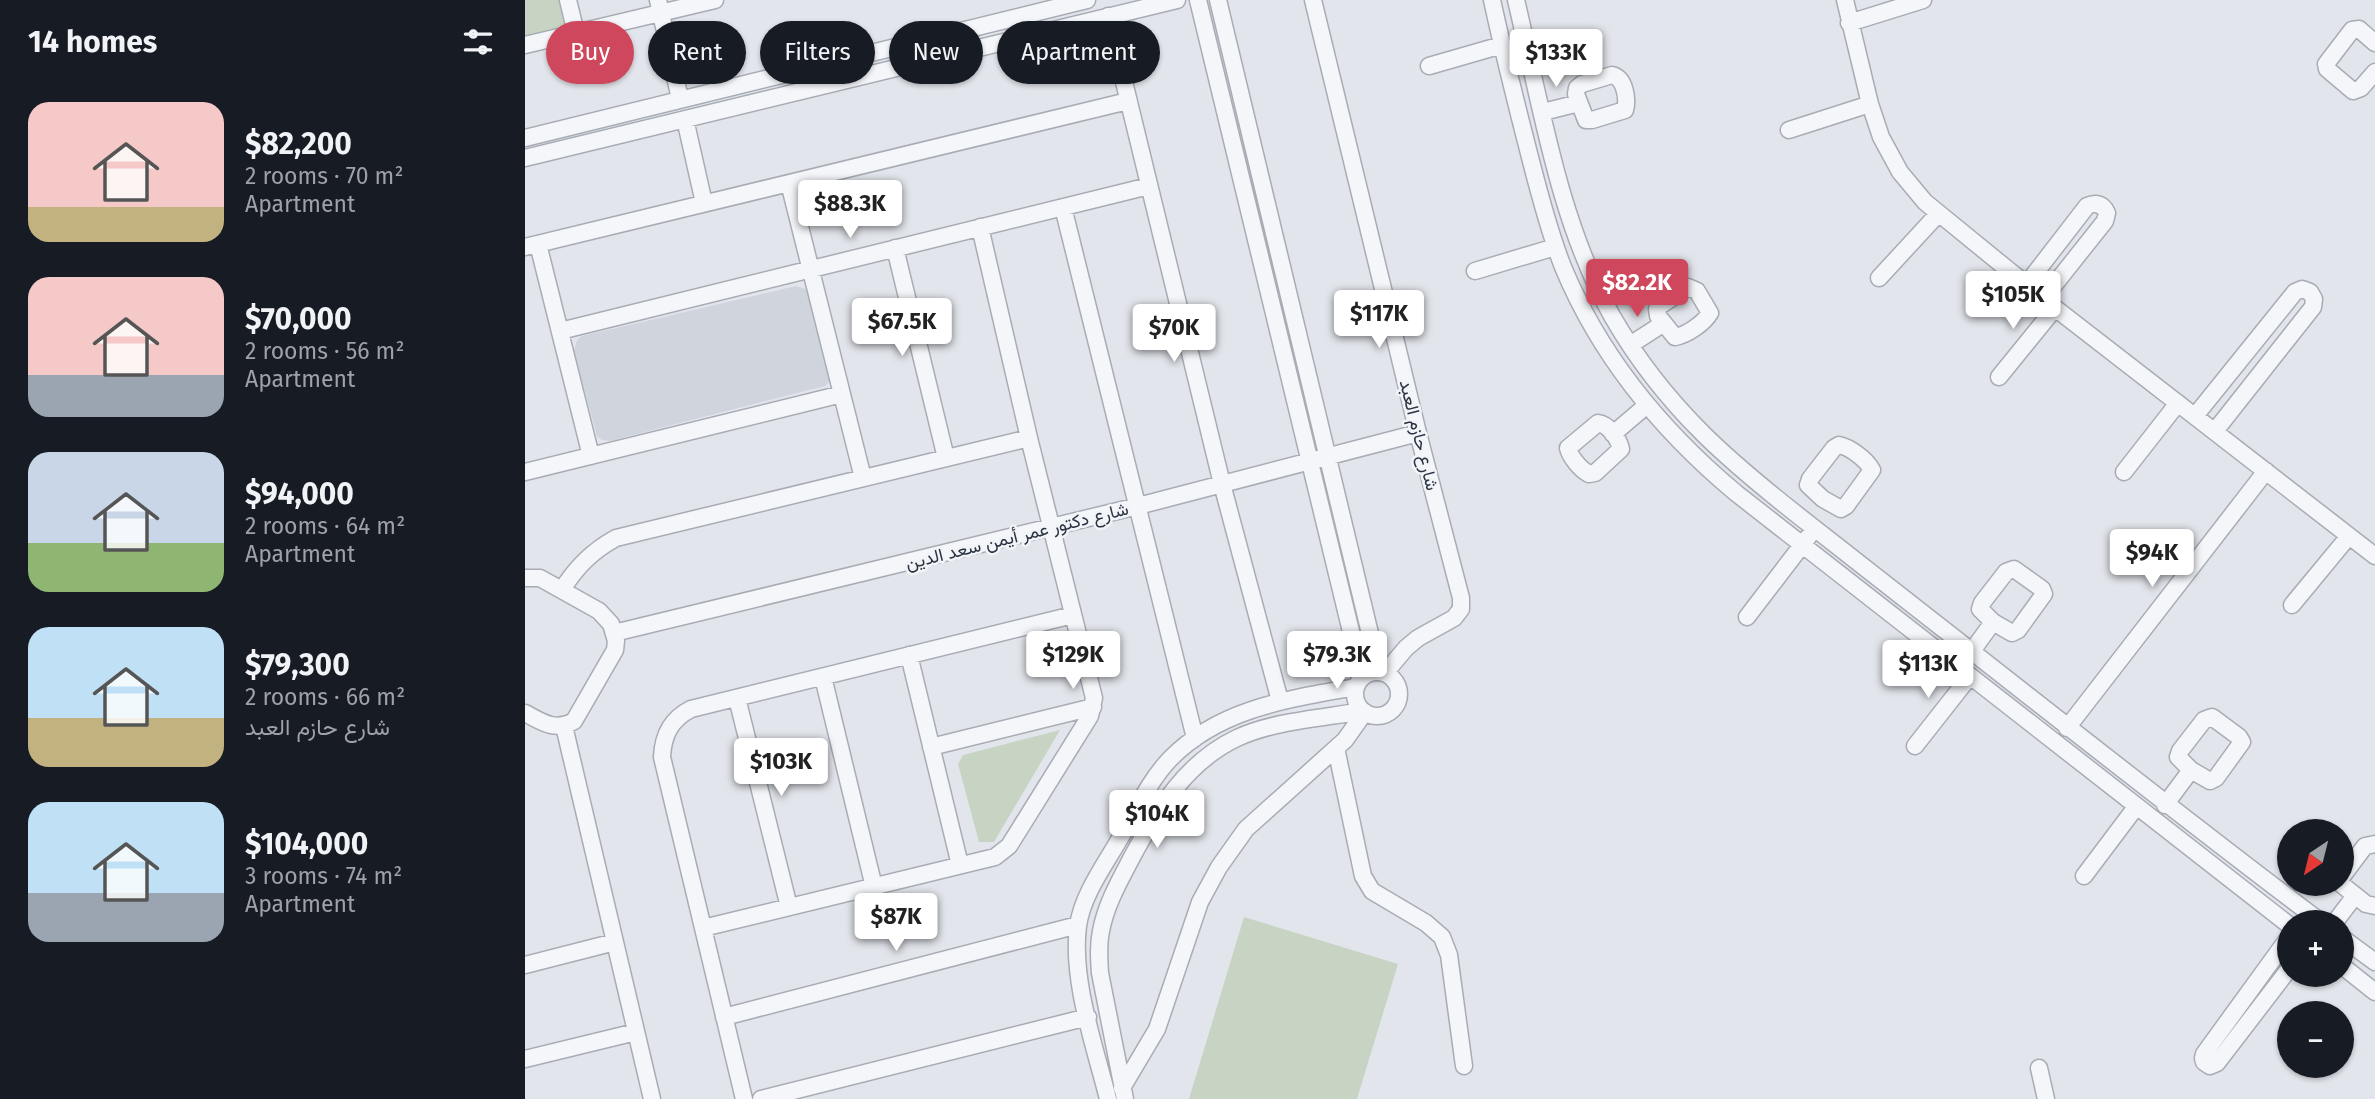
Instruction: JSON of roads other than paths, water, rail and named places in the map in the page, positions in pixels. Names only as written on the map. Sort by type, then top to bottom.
[{"type":"street","points":[[568,0],[573,21]]},
{"type":"street","points":[[614,21],[659,7],[715,0]]},
{"type":"street","points":[[525,138],[1087,0]]},
{"type":"street","points":[[525,158],[1177,0]]},
{"type":"street","points":[[1198,0],[1310,461],[1359,682],[1357,704],[1364,712],[1372,715],[1387,714],[1397,703],[1398,688],[1395,681],[1382,672],[1327,457],[1218,0]]},
{"type":"street","name":"شارع حازم العبد","points":[[1313,0],[1418,433],[1461,598],[1461,609],[1454,618],[1431,629],[1412,643],[1382,672]]},
{"type":"street","points":[[1492,0],[1555,247],[1589,321],[1647,405],[1714,475],[2277,916]]},
{"type":"street","points":[[1516,0],[1564,200],[1580,248],[1597,286],[1630,345],[1663,391],[1704,437],[1734,465],[2165,805],[2305,910]]},
{"type":"street","points":[[1845,0],[1870,104],[1881,137],[1912,188],[1938,214],[2026,285],[2349,536],[2373,550]]},
{"type":"street","points":[[1849,23],[1923,0]]},
{"type":"street","points":[[659,7],[680,99]]},
{"type":"street","points":[[1108,16],[1222,484],[1280,701]]},
{"type":"street","points":[[2375,43],[2362,31],[2352,30],[2326,64],[2327,69],[2353,91],[2361,88],[2375,72]]},
{"type":"street","points":[[525,45],[546,40]]},
{"type":"street","points":[[1429,66],[1502,45]]},
{"type":"street","points":[[591,456],[560,331],[532,246],[1128,101]]},
{"type":"street","points":[[1543,112],[1579,103]]},
{"type":"street","points":[[1789,130],[1870,104]]},
{"type":"street","points":[[685,119],[704,203]]},
{"type":"street","points":[[789,183],[863,478]]},
{"type":"street","points":[[560,331],[1149,186]]},
{"type":"street","points":[[1999,377],[2105,221],[2107,213],[2101,206],[2087,206],[2026,285]]},
{"type":"street","points":[[1063,207],[1195,738]]},
{"type":"street","points":[[1879,278],[1938,214]]},
{"type":"street","points":[[703,928],[995,857],[1009,846],[1090,716],[1094,698],[980,227]]},
{"type":"street","points":[[1475,271],[1555,247]]},
{"type":"street","points":[[895,248],[946,458]]},
{"type":"street","points":[[2195,416],[2295,292],[2302,289],[2310,292],[2314,299],[2313,307],[2215,432]]},
{"type":"street","points":[[1630,345],[1664,323]]},
{"type":"street","points":[[2267,326],[2286,341]]},
{"type":"street","points":[[525,472],[842,394]]},
{"type":"street","points":[[2124,472],[2178,403]]},
{"type":"street","points":[[1613,434],[1647,405]]},
{"type":"street","name":"شارع دكتور عمر أيمن سعد الدين","points":[[614,633],[1138,506],[1418,433]]},
{"type":"street","points":[[562,590],[585,559],[616,538],[1029,438]]},
{"type":"street","points":[[2067,728],[2266,471]]},
{"type":"street","points":[[1747,617],[1803,545],[1823,499]]},
{"type":"street","points":[[2292,605],[2349,536]]},
{"type":"street","points":[[525,713],[548,725],[564,726],[574,720],[615,650],[611,624],[599,611],[540,578],[526,575]]},
{"type":"street","points":[[744,1099],[662,757],[666,733],[682,714],[691,709],[1073,615]]},
{"type":"street","points":[[1972,651],[1993,622]]},
{"type":"street","points":[[909,655],[960,866]]},
{"type":"street","points":[[1108,1099],[1081,986],[1078,925],[1098,877],[1151,784],[1170,759],[1195,738],[1235,715],[1359,682],[1382,672]]},
{"type":"street","points":[[1915,746],[1970,676]]},
{"type":"street","points":[[823,677],[874,887]]},
{"type":"street","points":[[737,698],[789,907]]},
{"type":"street","points":[[932,747],[1093,707]]},
{"type":"street","points":[[1123,1094],[1157,1029],[1201,902],[1219,867],[1246,829],[1336,748],[1349,735],[1364,712]]},
{"type":"street","points":[[1123,1094],[1100,973],[1101,931],[1106,911],[1122,876],[1164,802],[1178,783],[1196,766],[1236,739],[1258,730],[1364,712]]},
{"type":"street","points":[[564,726],[652,1099]]},
{"type":"street","points":[[1336,748],[1363,876],[1372,891],[1426,923],[1441,937],[1449,955],[1464,1066]]},
{"type":"street","points":[[2165,805],[2191,770]]},
{"type":"street","points":[[2084,876],[2136,807]]},
{"type":"street","points":[[2354,861],[2365,846],[2375,844]]},
{"type":"street","points":[[2344,910],[2354,897],[2369,906],[2375,906]]},
{"type":"street","points":[[724,1017],[1078,925]]},
{"type":"street","points":[[526,962],[615,942]]},
{"type":"street","points":[[2354,947],[2375,962]]},
{"type":"street","points":[[2277,957],[2234,1028],[2277,982]]},
{"type":"street","points":[[2354,975],[2375,992]]},
{"type":"street","points":[[761,1099],[1088,1017]]},
{"type":"street","points":[[525,1059],[636,1032]]},
{"type":"street","points":[[2039,1068],[2046,1099]]}]
